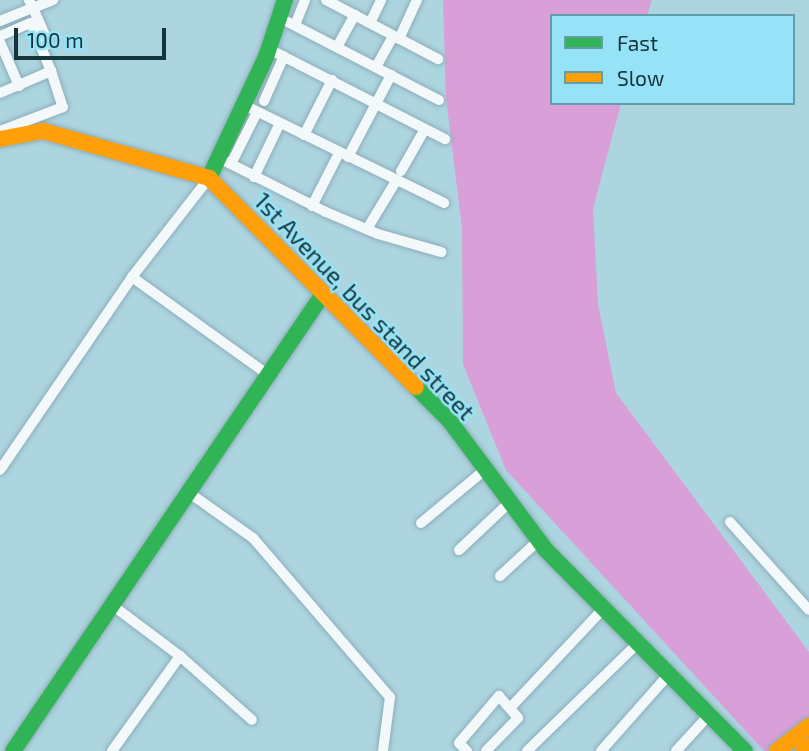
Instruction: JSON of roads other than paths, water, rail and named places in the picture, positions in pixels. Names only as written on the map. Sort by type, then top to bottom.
[{"type":"street","points":[[0,21],[31,4],[52,0]]},
{"type":"street","points":[[264,101],[276,53],[279,18],[285,0]]},
{"type":"street","points":[[295,25],[305,0]]},
{"type":"street","points":[[326,0],[346,5],[355,15],[438,59]]},
{"type":"street","points":[[370,23],[381,0]]},
{"type":"street","points":[[376,67],[417,0]]},
{"type":"street","points":[[31,4],[49,44]]},
{"type":"street","points":[[337,47],[355,15]]},
{"type":"street","points":[[279,18],[439,100]]},
{"type":"street","points":[[0,36],[31,23],[63,107],[0,131]]},
{"type":"street","points":[[0,42],[19,86]]},
{"type":"street","points":[[276,53],[444,139]]},
{"type":"street","points":[[0,470],[132,277],[225,161],[276,53]]},
{"type":"street","points":[[0,93],[51,71]]},
{"type":"street","points":[[312,206],[391,75]]},
{"type":"street","points":[[304,135],[332,80]]},
{"type":"street","points":[[250,108],[343,155],[399,176],[444,203]]},
{"type":"street","points":[[254,177],[280,123]]},
{"type":"street","points":[[367,229],[425,129]]},
{"type":"street","name":"1st Avenue, bus stand street","points":[[0,139],[43,131],[209,178],[449,420],[538,541],[711,713],[745,751]]},
{"type":"street","points":[[225,161],[312,206],[367,229],[441,252]]},
{"type":"street","points":[[132,277],[267,374]]},
{"type":"street","points":[[13,751],[323,294]]},
{"type":"street","points":[[421,523],[485,470]]},
{"type":"street","points":[[188,492],[254,538],[390,697],[383,751]]},
{"type":"street","points":[[459,550],[510,502]]},
{"type":"street","points":[[730,522],[809,610]]},
{"type":"street","points":[[500,576],[538,541]]},
{"type":"street","points":[[112,605],[180,656],[252,720]]},
{"type":"street","points":[[510,708],[603,608]]},
{"type":"street","points":[[527,751],[639,642]]},
{"type":"street","points":[[112,751],[180,656]]},
{"type":"street","points":[[601,751],[670,673]]},
{"type":"street","points":[[467,751],[459,743],[499,696],[518,718],[486,751]]},
{"type":"street","points":[[677,751],[711,713]]},
{"type":"street","points":[[777,751],[809,726]]},
{"type":"street","points":[[803,751],[809,746]]}]
